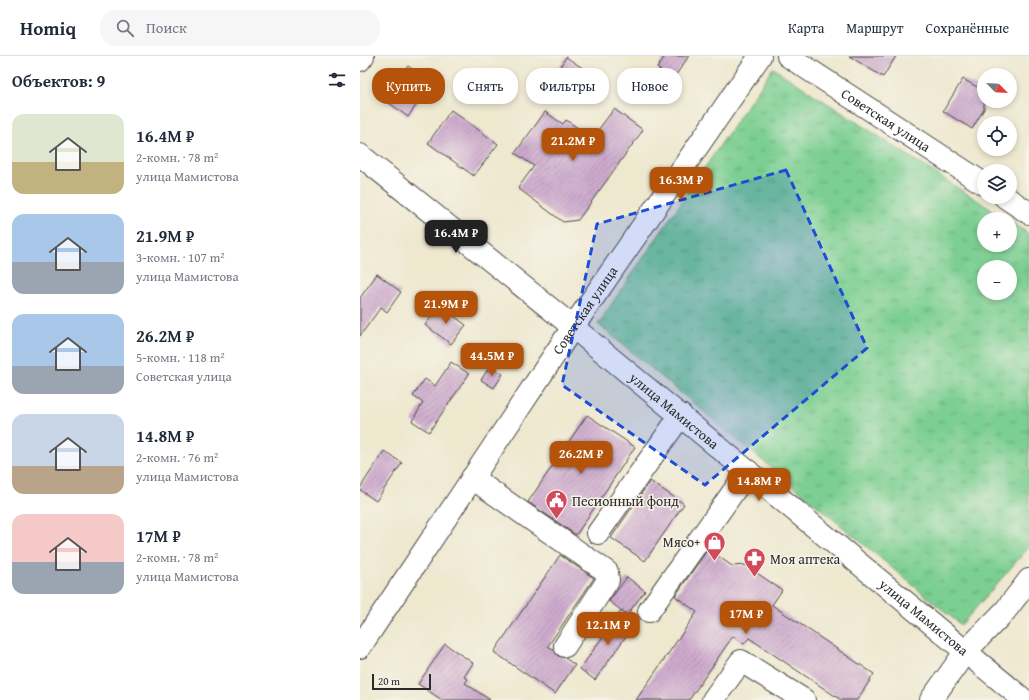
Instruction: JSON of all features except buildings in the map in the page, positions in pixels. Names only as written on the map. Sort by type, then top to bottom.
[{"type":"street","points":[[360,60],[363,56]]},
{"type":"street","name":"Советская улица","points":[[360,647],[573,327],[760,56]]},
{"type":"street","name":"Советская улица","points":[[788,56],[977,179]]},
{"type":"street","name":"улица Мамистова","points":[[360,155],[681,415],[1024,700]]},
{"type":"street","points":[[1016,204],[1029,213]]},
{"type":"street","points":[[598,533],[681,415]]},
{"type":"street","points":[[649,611],[748,471]]},
{"type":"street","points":[[472,478],[606,572],[608,580],[565,646]]},
{"type":"street","points":[[932,700],[966,651],[1005,611],[1029,580]]},
{"type":"street","points":[[713,700],[741,661],[804,700]]},
{"type":"highlighted area","points":[[786,170],[867,348],[705,485],[562,385],[597,224]]},
{"type":"green space","points":[[773,68],[977,200],[977,204],[983,204],[995,212],[977,212],[977,252],[1017,252],[1017,226],[1029,234],[1029,547],[961,625],[598,324]]},
{"type":"place","name":"Песионный фонд","points":[[556,520]]},
{"type":"place","name":"Мясо+","points":[[715,562]]},
{"type":"place","name":"Моя аптека","points":[[755,578]]}]
